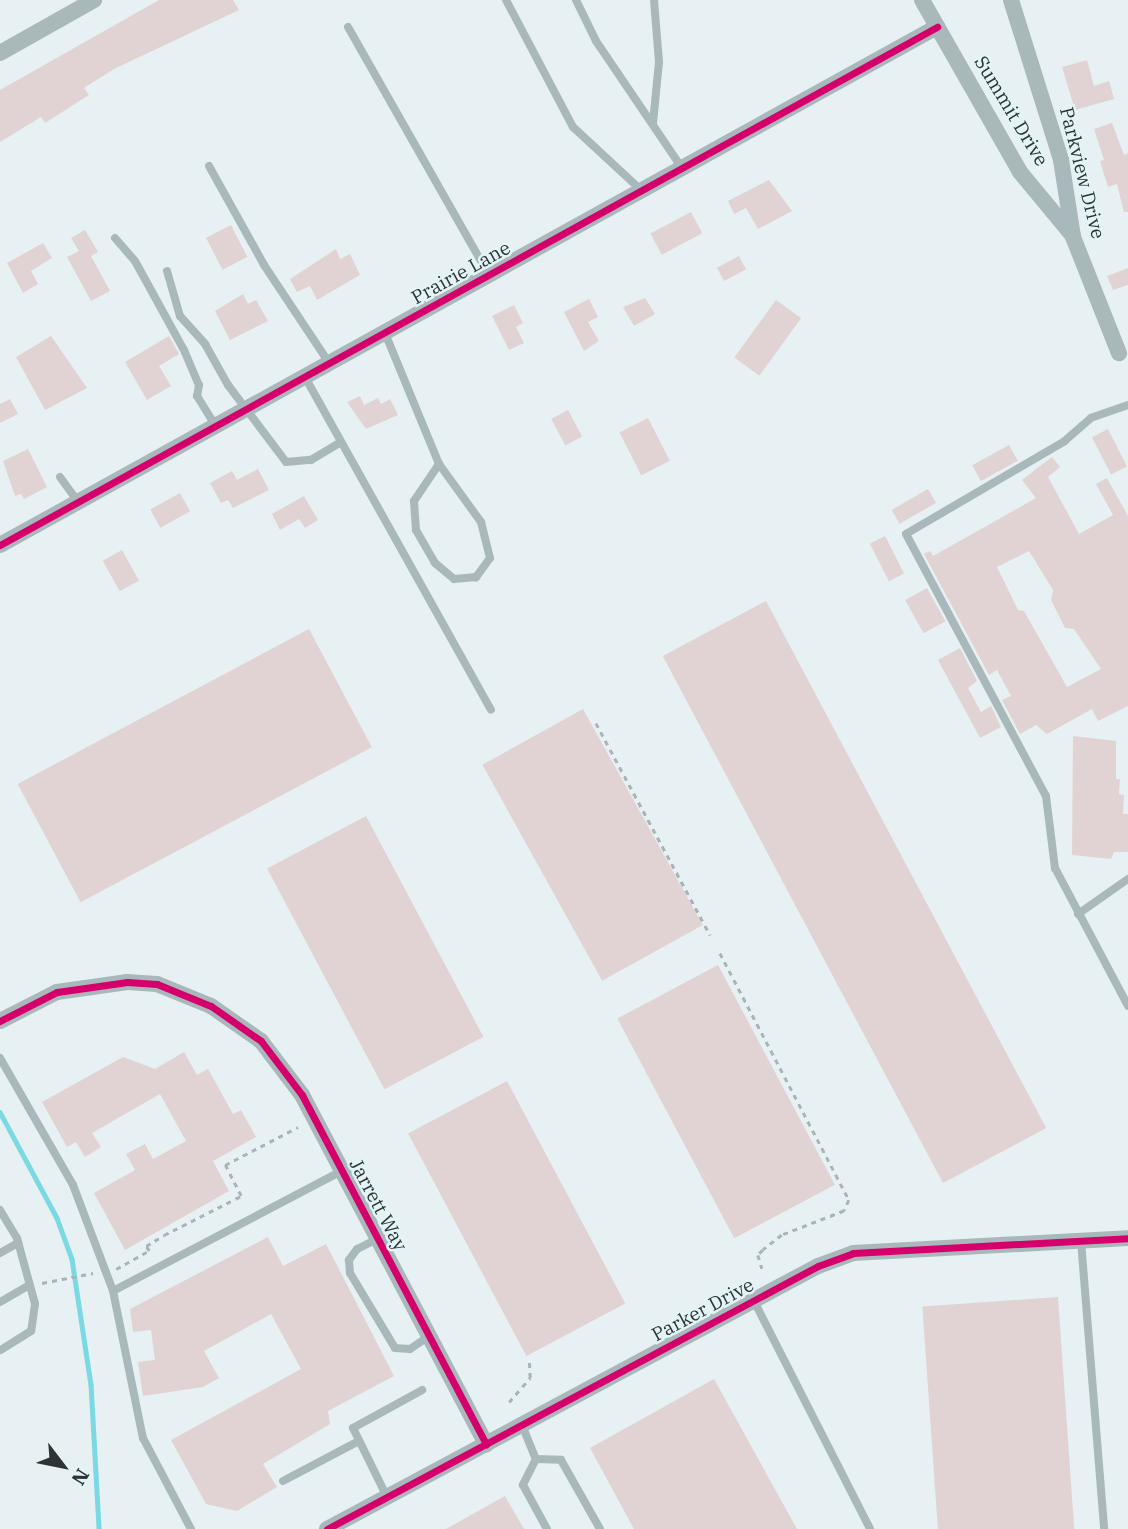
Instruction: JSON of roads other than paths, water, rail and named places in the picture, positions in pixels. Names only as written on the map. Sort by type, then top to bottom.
[{"type":"street","points":[[0,53],[94,0]]},
{"type":"street","name":"Summit Drive","points":[[922,0],[1020,172],[1073,237]]},
{"type":"street","name":"Parkview Drive","points":[[1011,0],[1060,160],[1073,237],[1119,353]]},
{"type":"street","name":"Prairie Lane","points":[[0,545],[937,27]]},
{"type":"street","name":"Jarrett Way","points":[[0,1021],[57,992],[92,984],[157,984],[211,1006],[261,1041],[302,1095],[486,1444]]},
{"type":"street","name":"Parker Drive","points":[[327,1529],[754,1301],[853,1254],[1128,1238]]},
{"type":"lane","points":[[506,0],[573,127],[642,191]]},
{"type":"lane","points":[[576,0],[596,41],[682,168]]},
{"type":"lane","points":[[653,123],[659,62],[654,0]]},
{"type":"lane","points":[[348,27],[489,275]]},
{"type":"lane","points":[[209,166],[264,265],[329,363]]},
{"type":"lane","points":[[116,239],[135,261],[184,351],[200,385],[197,396],[216,426]]},
{"type":"lane","points":[[167,271],[180,316],[286,462],[311,460],[341,442]]},
{"type":"lane","points":[[385,333],[439,464],[481,522],[490,558],[476,577],[454,579],[435,563],[416,530],[414,501],[439,464]]},
{"type":"lane","points":[[305,377],[491,710]]},
{"type":"lane","points":[[1128,405],[1091,418],[1065,441],[906,534],[1046,796],[1055,868],[1128,1006]]},
{"type":"lane","points":[[60,478],[78,502]]},
{"type":"lane","points":[[1078,914],[1128,878]]},
{"type":"lane","points":[[0,1058],[73,1185],[113,1291],[143,1438],[191,1529]]},
{"type":"lane","points":[[113,1291],[342,1171]]},
{"type":"lane","points":[[0,1210],[18,1242],[35,1304],[31,1331],[0,1350]]},
{"type":"lane","points":[[377,1238],[357,1249],[348,1260],[350,1273],[395,1348],[410,1349],[429,1336]]},
{"type":"lane","points":[[1082,1241],[1104,1529]]},
{"type":"lane","points":[[0,1253],[18,1242]]},
{"type":"lane","points":[[0,1302],[30,1285]]},
{"type":"lane","points":[[754,1301],[870,1529]]},
{"type":"lane","points":[[387,1497],[352,1429],[422,1390]]},
{"type":"lane","points":[[522,1425],[536,1460],[523,1485],[547,1529]]},
{"type":"lane","points":[[283,1481],[359,1441]]},
{"type":"lane","points":[[536,1460],[561,1460],[600,1529]]},
{"type":"waterway","points":[[0,1112],[57,1218],[72,1259],[91,1384],[99,1529]]}]
